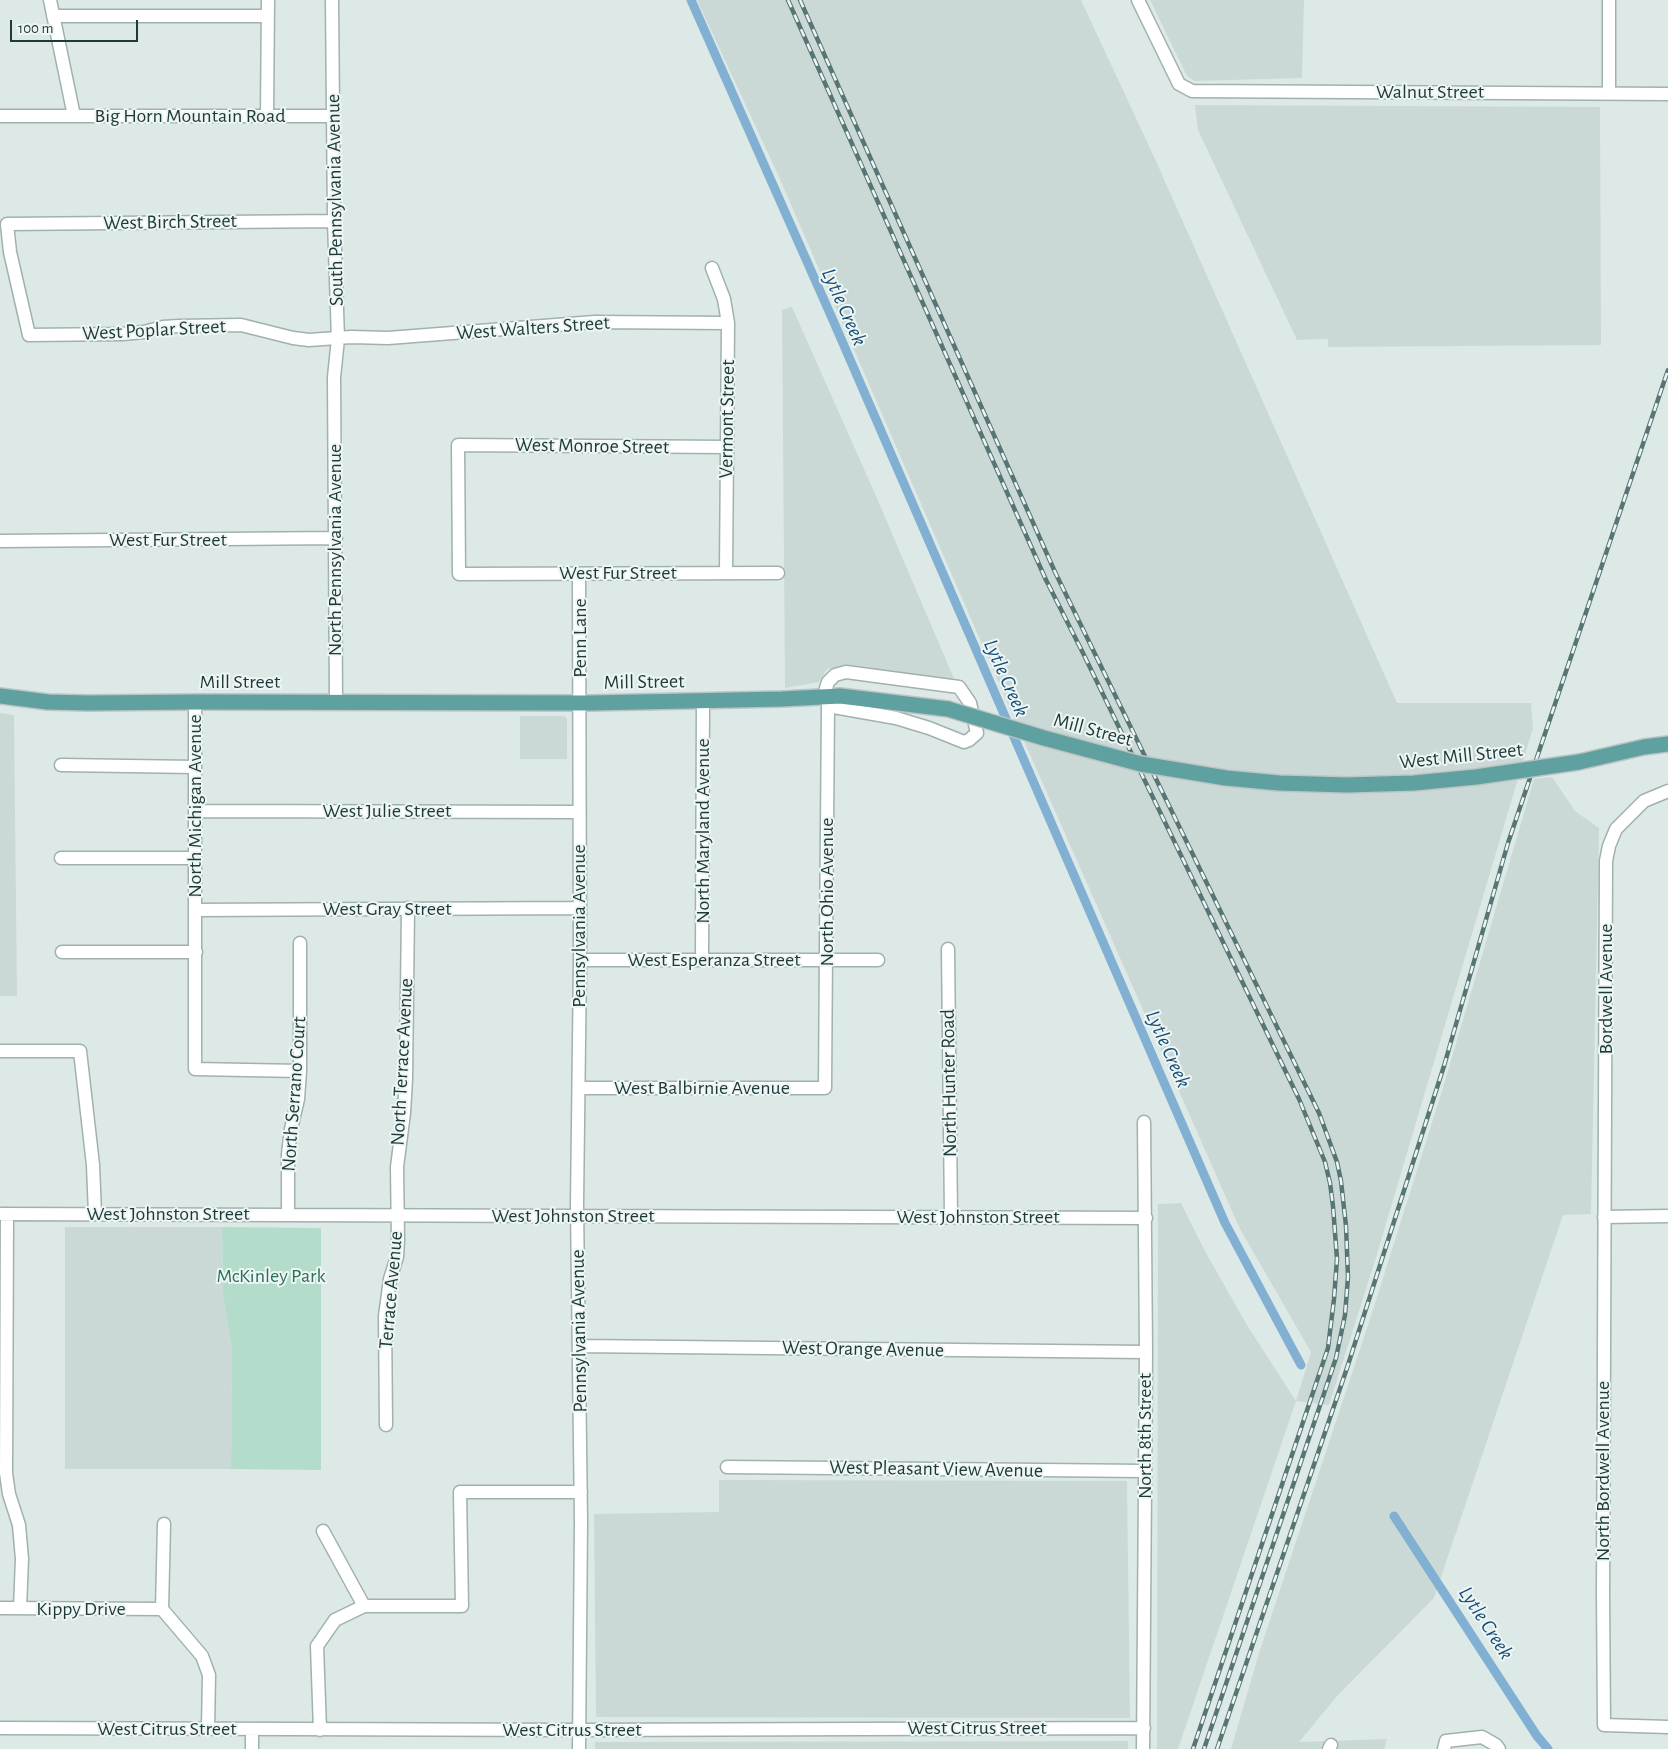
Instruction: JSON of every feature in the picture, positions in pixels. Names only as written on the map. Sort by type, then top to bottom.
[{"type":"main road","name":"Mill Street","points":[[0,696],[48,702],[88,703],[828,701],[840,696],[948,709],[1044,738],[1142,764],[1226,778],[1280,783]]},
{"type":"main road","name":"West Mill Street","points":[[1644,747],[1668,736]]},
{"type":"main road","name":"West Mill Street","points":[[1280,783],[1347,785],[1414,783],[1476,777],[1579,762],[1644,747],[1668,744]]},
{"type":"street","name":"Big Horn Mountain Road","points":[[50,0],[74,116],[333,116]]},
{"type":"street","points":[[267,116],[268,0]]},
{"type":"street","name":"South Pennsylvania Avenue","points":[[332,0],[334,221],[338,339],[334,399]]},
{"type":"street","name":"Walnut Street","points":[[1138,0],[1179,84],[1192,91],[1668,94]]},
{"type":"street","points":[[1609,0],[1609,93]]},
{"type":"street","points":[[53,16],[268,16]]},
{"type":"street","points":[[0,116],[74,116]]},
{"type":"street","name":"West Birch Street","points":[[29,335],[10,252],[7,224],[334,221]]},
{"type":"street","name":"Vermont Street","points":[[712,268],[724,299],[728,323],[726,573]]},
{"type":"street","name":"West Walters Street","points":[[338,339],[351,337],[388,338],[595,322],[728,323]]},
{"type":"street","name":"West Poplar Street","points":[[29,335],[122,334],[179,326],[232,325],[257,328],[293,338],[309,340],[338,339]]},
{"type":"street","name":"North Pennsylvania Avenue","points":[[334,399],[336,702]]},
{"type":"street","name":"West Monroe Street","points":[[459,574],[458,445],[726,447]]},
{"type":"street","name":"West Fur Street","points":[[0,541],[336,538]]},
{"type":"street","name":"West Fur Street","points":[[459,574],[778,573]]},
{"type":"street","name":"Penn Lane","points":[[579,574],[580,703]]},
{"type":"street","name":"North Ohio Avenue","points":[[825,1088],[828,701],[826,688],[828,682],[840,672],[960,687],[970,703],[977,733],[964,742],[929,728],[896,718],[828,701]]},
{"type":"street","name":"North Maryland Avenue","points":[[702,960],[703,701]]},
{"type":"street","name":"North Michigan Avenue","points":[[195,702],[195,1069],[300,1071]]},
{"type":"street","name":"Pennsylvania Avenue","points":[[579,1749],[581,1492],[578,1216],[580,703]]},
{"type":"street","points":[[61,765],[195,767]]},
{"type":"street","name":"Bordwell Avenue","points":[[1604,1217],[1606,861],[1608,846],[1616,829],[1644,801],[1668,791]]},
{"type":"street","name":"West Julie Street","points":[[195,811],[579,812]]},
{"type":"street","points":[[62,858],[195,858]]},
{"type":"street","name":"North Terrace Avenue","points":[[397,1215],[397,1167],[406,1079],[408,908]]},
{"type":"street","name":"West Gray Street","points":[[195,910],[579,908]]},
{"type":"street","name":"North Serrano Court","points":[[288,1215],[288,1154],[298,1099],[300,1071],[300,943]]},
{"type":"street","name":"North Hunter Road","points":[[948,949],[951,1217]]},
{"type":"street","points":[[62,952],[196,952]]},
{"type":"street","name":"West Esperanza Street","points":[[580,960],[878,960]]},
{"type":"street","points":[[0,1051],[80,1051],[93,1165],[95,1214]]},
{"type":"street","name":"West Balbirnie Avenue","points":[[579,1088],[825,1088]]},
{"type":"street","name":"North 8th Street","points":[[1143,1749],[1146,1352],[1144,1122]]},
{"type":"street","points":[[4,1214],[6,1473],[9,1494],[20,1534],[22,1559],[20,1608]]},
{"type":"street","name":"West Johnston Street","points":[[4,1214],[1146,1218]]},
{"type":"street","name":"Terrace Avenue","points":[[386,1425],[385,1316],[398,1240],[397,1215]]},
{"type":"street","points":[[1604,1217],[1668,1216]]},
{"type":"street","name":"North Bordwell Avenue","points":[[1604,1217],[1604,1725],[1608,1727],[1668,1727]]},
{"type":"street","name":"West Orange Avenue","points":[[579,1346],[1146,1352]]},
{"type":"street","name":"West Pleasant View Avenue","points":[[727,1467],[1145,1471]]},
{"type":"street","points":[[320,1730],[317,1646],[335,1620],[364,1606],[462,1606],[460,1492],[581,1492]]},
{"type":"street","points":[[164,1524],[162,1610],[202,1656],[209,1675],[208,1729]]},
{"type":"street","points":[[323,1531],[364,1606]]},
{"type":"street","name":"Kippy Drive","points":[[0,1608],[162,1610]]},
{"type":"street","name":"West Citrus Street","points":[[0,1728],[579,1730],[1144,1728]]},
{"type":"street","points":[[252,1729],[252,1749]]},
{"type":"street","points":[[1445,1745],[1482,1737],[1496,1745],[1499,1749]]},
{"type":"shaded area","points":[[697,0],[1081,0],[1155,159],[1397,703],[1531,703],[1533,728],[1375,1261],[1329,1405],[1296,1401],[1311,1352],[1240,1229],[1028,750],[779,177]]},
{"type":"shaded area","points":[[1150,0],[1304,0],[1302,78],[1195,81],[1187,76]]},
{"type":"shaded area","points":[[1195,105],[1600,107],[1601,345],[1328,347],[1328,339],[1297,340],[1198,130]]},
{"type":"shaded area","points":[[792,307],[955,681],[850,665],[827,669],[819,682],[785,688],[782,310]]},
{"type":"shaded area","points":[[0,713],[14,715],[17,996],[0,996]]},
{"type":"shaded area","points":[[520,716],[564,716],[567,718],[567,759],[520,759]]},
{"type":"shaded area","points":[[1552,777],[1575,811],[1599,828],[1591,1214],[1563,1215],[1434,1598],[1338,1695],[1299,1742],[1387,1739],[1384,1749],[1231,1749],[1260,1650],[1371,1316],[1442,1091],[1534,779]]},
{"type":"shaded area","points":[[1181,1203],[1206,1253],[1247,1325],[1296,1401],[1178,1749],[1157,1749],[1158,1204]]},
{"type":"shaded area","points":[[65,1227],[222,1227],[223,1295],[232,1351],[231,1469],[65,1469]]},
{"type":"shaded area","points":[[719,1480],[1127,1481],[1130,1718],[596,1717],[594,1514],[719,1512]]},
{"type":"shaded area","points":[[1128,1741],[1128,1749],[595,1749],[595,1742]]},
{"type":"green space","name":"McKinley Park","points":[[222,1227],[321,1228],[321,1470],[231,1469],[232,1351],[223,1295]]},
{"type":"waterway","name":"Lytle Creek","points":[[691,0],[832,318],[1225,1223],[1301,1365]]},
{"type":"waterway","name":"Lytle Creek","points":[[1394,1516],[1537,1736],[1548,1749]]},
{"type":"railway","points":[[788,0],[1046,580],[1299,1099],[1325,1162],[1330,1183],[1337,1259],[1328,1348],[1193,1749]]},
{"type":"railway","points":[[800,0],[1055,572],[1319,1113],[1337,1162],[1346,1226],[1348,1277],[1345,1315],[1336,1358],[1204,1749]]},
{"type":"railway","points":[[1217,1749],[1347,1368],[1444,1066],[1508,843],[1668,370]]}]
